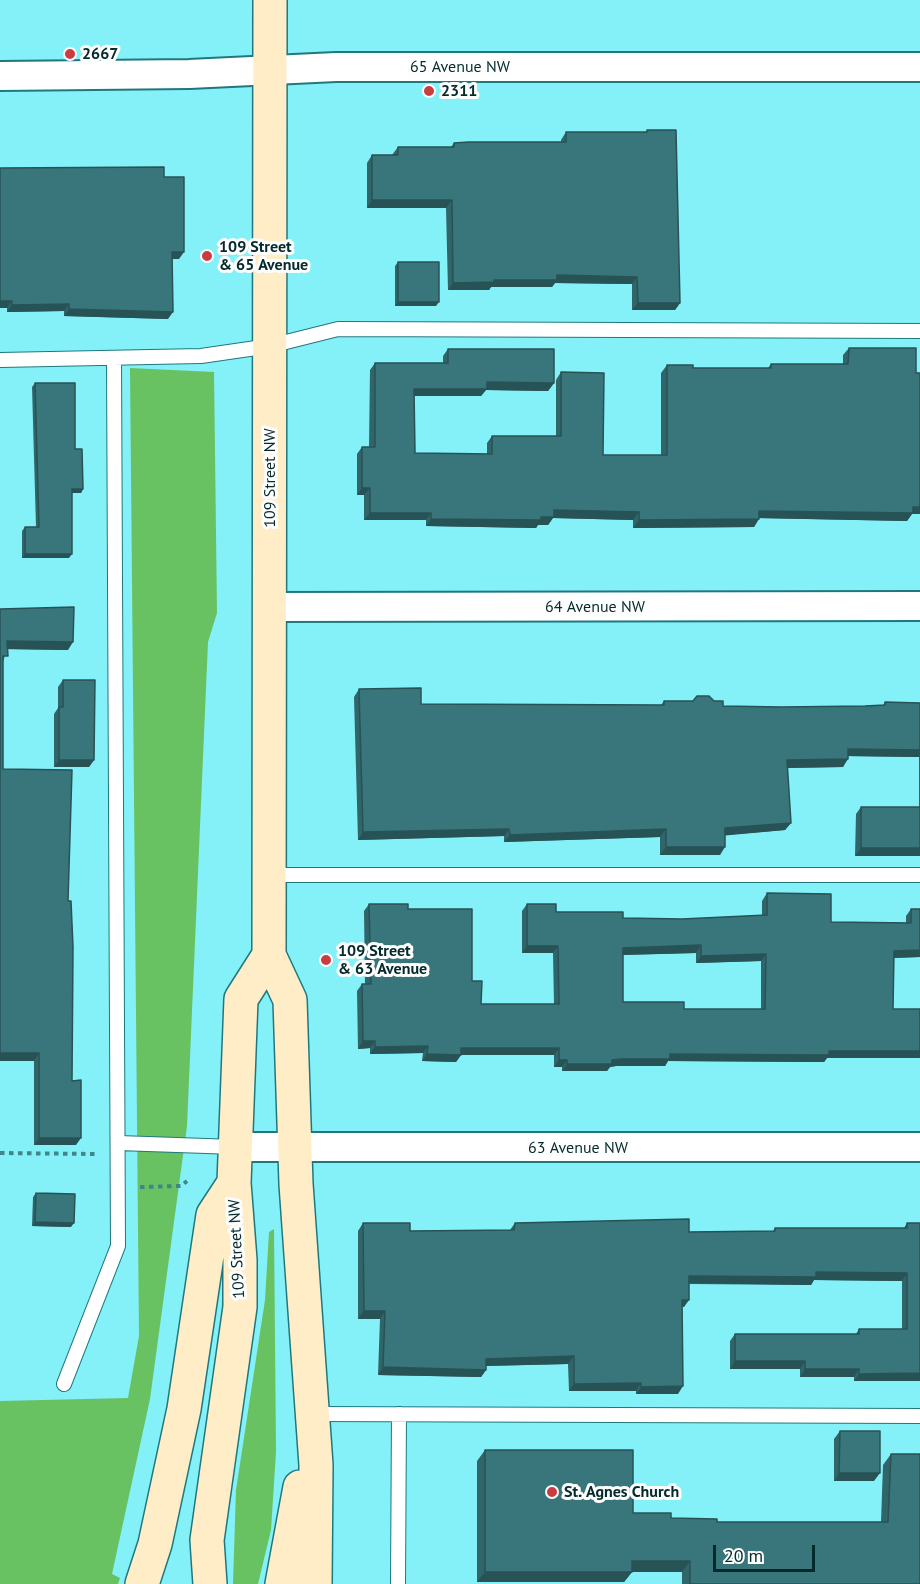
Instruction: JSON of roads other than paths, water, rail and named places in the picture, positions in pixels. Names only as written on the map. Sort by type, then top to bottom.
[{"type":"main road","name":"109 Street NW","points":[[270,0],[269,956],[290,1000],[294,1149],[316,1465],[315,1584]]},
{"type":"main road","name":"109 Street NW","points":[[210,1584],[207,1540],[240,1308],[240,1260],[234,1184],[241,999],[269,956]]},
{"type":"main road","points":[[142,1584],[155,1544],[184,1409],[213,1215],[234,1184]]},
{"type":"main road","points":[[282,1584],[312,1414]]},
{"type":"street","name":"65 Avenue NW","points":[[0,76],[336,67],[920,67]]},
{"type":"street","name":"64 Avenue NW","points":[[269,607],[920,606]]},
{"type":"street","name":"63 Avenue NW","points":[[236,1148],[920,1147]]},
{"type":"lane","points":[[0,360],[201,356],[270,346],[338,329],[920,331]]},
{"type":"lane","points":[[64,1384],[118,1246],[114,359]]},
{"type":"lane","points":[[268,875],[920,875]]},
{"type":"lane","points":[[118,1148],[236,1148]]},
{"type":"lane","points":[[312,1414],[920,1416]]},
{"type":"lane","points":[[398,1584],[399,1414]]},
{"type":"place","name":"2667","points":[[70,54]]},
{"type":"place","name":"2311","points":[[429,91]]},
{"type":"place","name":"109 Street & 65 Avenue","points":[[207,256]]},
{"type":"place","name":"109 Street & 63 Avenue","points":[[326,960]]},
{"type":"place","name":"St. Agnes Church","points":[[552,1492]]}]
